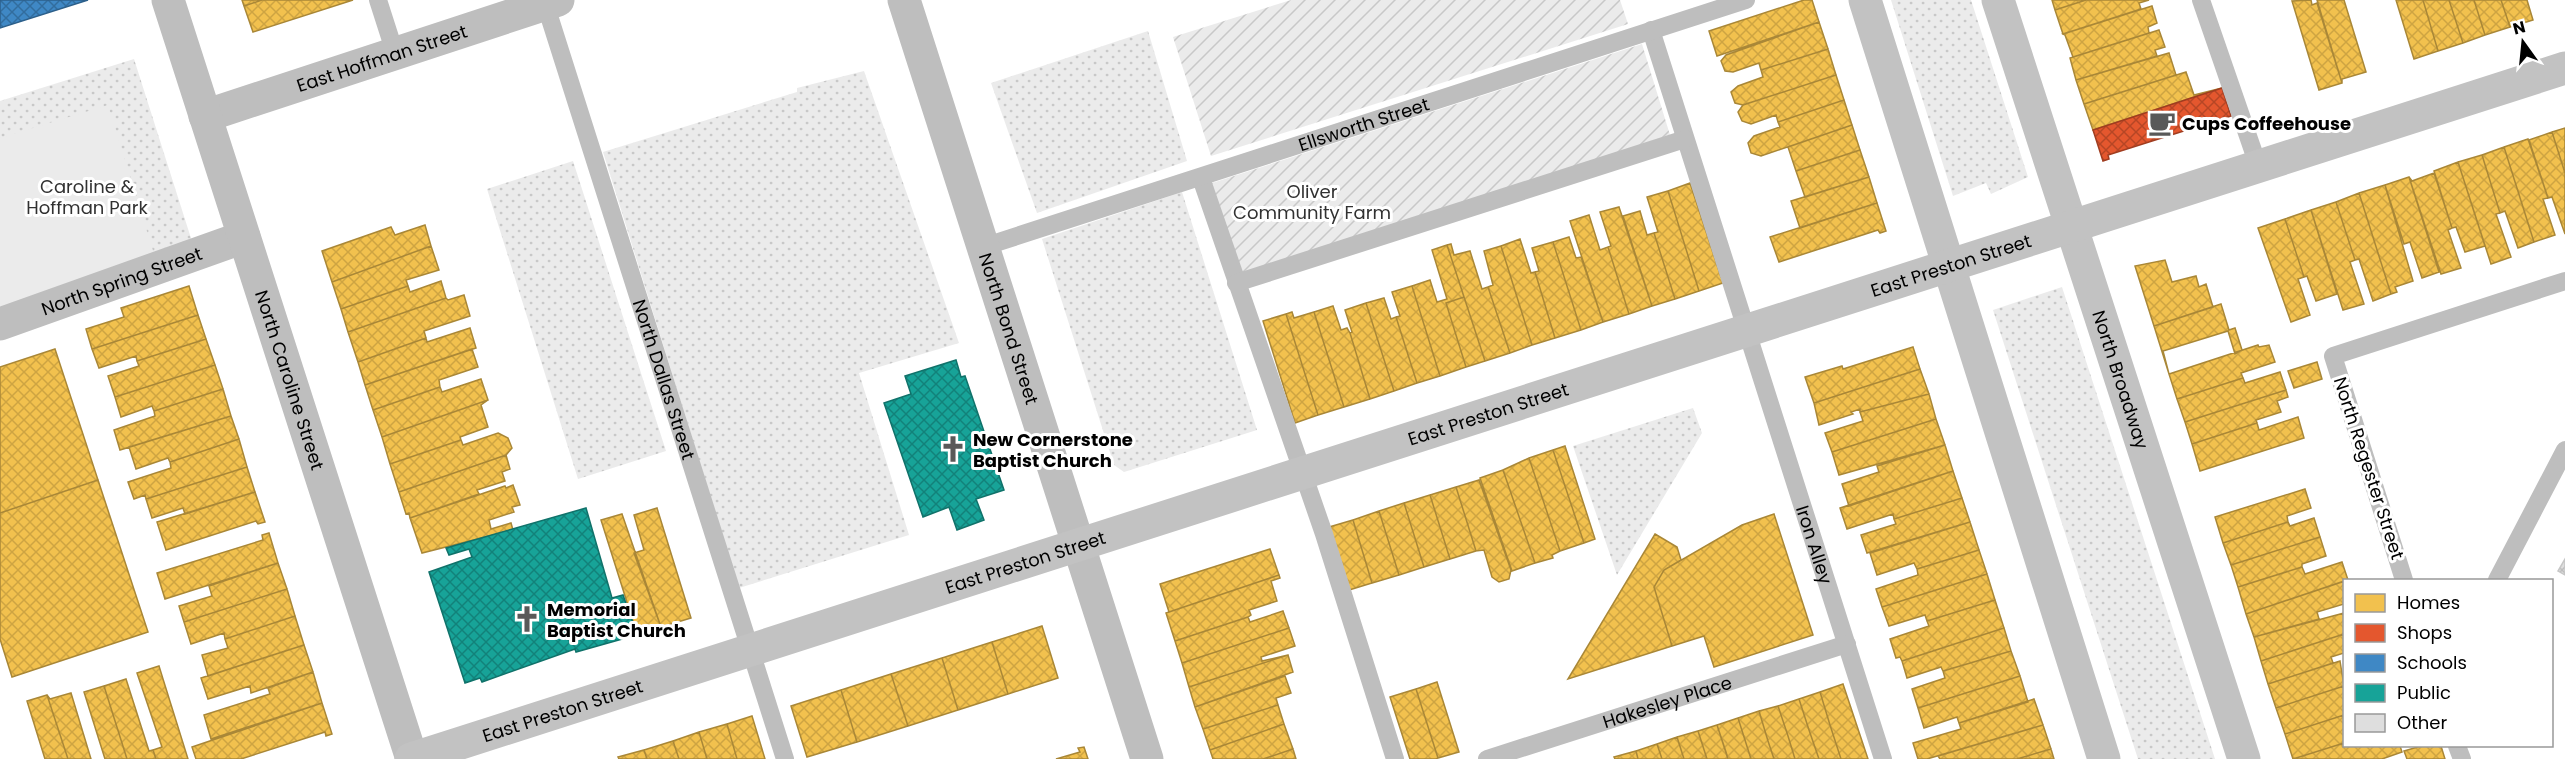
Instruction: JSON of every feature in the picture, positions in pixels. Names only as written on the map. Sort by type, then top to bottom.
[{"type":"main road","points":[[1864,0],[2104,759]]},
{"type":"main road","name":"North Broadway","points":[[1998,0],[2244,759]]},
{"type":"main road","name":"East Preston Street","points":[[412,759],[2565,68]]},
{"type":"street","name":"North Caroline Street","points":[[168,0],[412,759]]},
{"type":"street","name":"North Bond Street","points":[[904,0],[1147,759]]},
{"type":"street","name":"East Hoffman Street","points":[[205,116],[549,1]]},
{"type":"street","name":"North Spring Street","points":[[0,324],[244,237]]},
{"type":"lane","points":[[378,0],[395,53]]},
{"type":"lane","name":"Ellsworth Street","points":[[983,247],[1746,0]]},
{"type":"lane","points":[[2201,0],[2258,165]]},
{"type":"lane","name":"North Dallas Street","points":[[549,1],[785,759]]},
{"type":"lane","name":"Iron Alley","points":[[1651,30],[1883,759]]},
{"type":"lane","points":[[1236,283],[1685,139]]},
{"type":"lane","points":[[1200,178],[1302,473],[1395,759]]},
{"type":"lane","name":"North Regester Street","points":[[2404,579],[2333,356],[2565,281]]},
{"type":"lane","points":[[2498,579],[2565,450]]},
{"type":"lane","name":"Hakesley Place","points":[[1487,759],[1847,644]]},
{"type":"green space","name":"Oliver Community Farm","points":[[1291,0],[1620,0],[1628,24],[1211,156],[1173,37]]},
{"type":"green space","points":[[1891,0],[1971,0],[2028,177],[1991,194],[1986,183],[1953,196]]},
{"type":"green space","points":[[1148,31],[1187,161],[1037,213],[991,83]]},
{"type":"green space","name":"Oliver Community Farm","points":[[1642,44],[1670,135],[1239,275],[1209,184]]},
{"type":"green space","name":"Caroline & Hoffman Park","points":[[134,59],[196,254],[0,316],[0,101]]},
{"type":"green space","points":[[864,71],[959,343],[859,373],[909,535],[739,588],[603,152],[797,92],[797,88]]},
{"type":"green space","name":"Caroline & Hoffman Park","points":[[108,105],[155,257],[0,306],[0,138]]},
{"type":"green space","points":[[573,161],[666,451],[578,479],[487,189]]},
{"type":"green space","points":[[1182,192],[1257,430],[1124,472],[1114,465],[1042,239]]},
{"type":"green space","points":[[2062,287],[2215,759],[2138,759],[1993,310]]},
{"type":"green space","points":[[1693,408],[1702,433],[1617,575],[1573,446]]},
{"type":"building: Homes","points":[[242,0],[262,0],[244,6]]},
{"type":"building: Homes","points":[[262,0],[353,0],[253,32],[244,6]]},
{"type":"building: Homes","points":[[1804,0],[1812,0],[1819,22],[1717,56],[1709,31]]},
{"type":"building: Homes","points":[[2052,0],[2086,0],[2055,10]]},
{"type":"building: Homes","points":[[2086,0],[2149,0],[2139,3],[2141,9],[2063,34],[2055,10]]},
{"type":"building: Homes","points":[[2311,0],[2312,5],[2317,3],[2342,83],[2319,90],[2292,1]]},
{"type":"building: Homes","points":[[2317,0],[2344,0],[2366,72],[2342,79],[2342,83]]},
{"type":"building: Homes","points":[[2396,0],[2423,0],[2438,51],[2414,59]]},
{"type":"building: Homes","points":[[2423,0],[2449,0],[2463,43],[2438,51]]},
{"type":"building: Homes","points":[[2449,0],[2474,0],[2485,35],[2463,43]]},
{"type":"building: Homes","points":[[2474,0],[2501,0],[2510,27],[2485,35]]},
{"type":"building: Homes","points":[[2501,0],[2527,0],[2533,20],[2510,27]]},
{"type":"building: Homes","points":[[2152,6],[2157,23],[2148,27],[2149,33],[2073,57],[2063,34]]},
{"type":"building: Homes","points":[[1819,22],[1828,49],[1761,70],[1759,63],[1733,72],[1725,71],[1721,61],[1726,55]]},
{"type":"building: Homes","points":[[2159,30],[2165,47],[2155,50],[2157,56],[2076,80],[2070,58]]},
{"type":"building: Homes","points":[[1828,49],[1836,75],[1743,105],[1735,103],[1731,92],[1738,86],[1763,77],[1761,70]]},
{"type":"building: Homes","points":[[2169,53],[2176,75],[2084,104],[2076,80]]},
{"type":"building: Homes","points":[[2186,72],[2194,95],[2222,88],[2093,130],[2084,104]]},
{"type":"building: Homes","points":[[1836,75],[1844,100],[1778,122],[1776,115],[1751,124],[1742,121],[1738,112],[1743,105]]},
{"type":"building: Homes","points":[[1844,100],[1852,125],[1761,156],[1751,153],[1748,143],[1754,136],[1780,127],[1778,122]]},
{"type":"building: Homes","points":[[1852,125],[1860,150],[1796,171],[1788,147]]},
{"type":"building: Homes","points":[[2565,128],[2565,173],[2552,132]]},
{"type":"building: Homes","points":[[2552,132],[2565,173],[2565,234],[2552,197],[2548,198],[2529,140]]},
{"type":"building: Homes","points":[[2528,139],[2548,198],[2543,199],[2555,235],[2534,242],[2504,147]]},
{"type":"building: Homes","points":[[2504,147],[2534,242],[2518,248],[2505,211],[2500,213],[2482,155]]},
{"type":"building: Homes","points":[[1860,150],[1869,177],[1805,197],[1796,171]]},
{"type":"building: Homes","points":[[2482,155],[2500,213],[2496,214],[2511,257],[2491,264],[2458,162]]},
{"type":"building: Homes","points":[[2458,162],[2485,246],[2465,252],[2456,227],[2452,228],[2434,171]]},
{"type":"building: Homes","points":[[2434,173],[2452,228],[2448,230],[2461,268],[2441,274],[2409,177],[2412,181]]},
{"type":"building: Homes","points":[[1869,177],[1877,203],[1800,228],[1791,201]]},
{"type":"building: Homes","points":[[2409,177],[2439,272],[2422,278],[2410,242],[2404,244],[2385,185]]},
{"type":"building: Homes","points":[[1690,183],[1721,277],[1726,282],[1699,291],[1668,191]]},
{"type":"building: Homes","points":[[2385,185],[2413,281],[2395,287],[2397,292],[2391,294],[2359,193]]},
{"type":"building: Homes","points":[[1668,191],[1699,291],[1675,299],[1654,233],[1658,232],[1647,197]]},
{"type":"building: Homes","points":[[2359,193],[2391,294],[2373,301],[2359,259],[2355,260],[2336,202]]},
{"type":"building: Homes","points":[[2336,202],[2355,260],[2350,262],[2364,304],[2343,310],[2311,210]]},
{"type":"building: Homes","points":[[1877,203],[1886,231],[1880,233],[1878,230],[1779,262],[1770,237]]},
{"type":"building: Homes","points":[[1619,207],[1652,306],[1629,314],[1608,247],[1611,246],[1600,212]]},
{"type":"building: Homes","points":[[2311,210],[2337,294],[2316,301],[2307,276],[2304,277],[2285,219]]},
{"type":"building: Homes","points":[[1640,211],[1647,235],[1654,233],[1675,299],[1652,306],[1623,216]]},
{"type":"building: Homes","points":[[1589,215],[1600,250],[1608,247],[1629,314],[1603,322],[1570,221]]},
{"type":"building: Homes","points":[[2285,219],[2304,277],[2298,279],[2310,315],[2291,322],[2258,228]]},
{"type":"building: Homes","points":[[425,225],[431,246],[332,282],[322,251],[391,227],[395,235]]},
{"type":"building: Homes","points":[[1569,237],[1576,258],[1581,257],[1603,322],[1581,330],[1553,242]]},
{"type":"building: Homes","points":[[1520,239],[1531,273],[1535,272],[1555,338],[1532,345],[1501,246]]},
{"type":"building: Homes","points":[[1553,242],[1581,330],[1555,338],[1535,272],[1539,271],[1532,248]]},
{"type":"building: Homes","points":[[1451,244],[1454,255],[1470,251],[1482,289],[1488,287],[1510,353],[1485,361],[1447,245]]},
{"type":"building: Homes","points":[[1447,245],[1464,297],[1446,303],[1466,367],[1440,376],[1412,286],[1430,280],[1437,302],[1447,299],[1432,250]]},
{"type":"building: Homes","points":[[431,246],[439,270],[406,280],[408,286],[341,309],[332,282]]},
{"type":"building: Homes","points":[[1501,246],[1532,345],[1510,353],[1488,287],[1493,285],[1484,251]]},
{"type":"building: Homes","points":[[2165,260],[2172,282],[2196,276],[2199,287],[2206,284],[2213,307],[2154,326],[2135,266]]},
{"type":"building: Homes","points":[[441,281],[446,298],[348,332],[341,309],[408,286],[410,292]]},
{"type":"building: Homes","points":[[189,286],[198,315],[92,349],[86,329],[124,317],[121,308]]},
{"type":"building: Homes","points":[[1412,286],[1440,376],[1417,383],[1396,317],[1400,316],[1392,292]]},
{"type":"building: Homes","points":[[464,295],[470,316],[424,331],[426,338],[358,362],[348,332],[446,298],[448,300]]},
{"type":"building: Homes","points":[[1464,297],[1485,361],[1466,367],[1446,303]]},
{"type":"building: Homes","points":[[1384,298],[1391,319],[1396,317],[1417,383],[1394,391],[1366,303]]},
{"type":"building: Homes","points":[[1366,303],[1394,391],[1370,399],[1345,310]]},
{"type":"building: Homes","points":[[2221,304],[2229,330],[2235,328],[2242,350],[2235,354],[2228,331],[2163,351],[2169,374],[2154,326]]},
{"type":"building: Homes","points":[[1333,306],[1341,330],[1347,328],[1350,333],[1370,399],[1344,407],[1314,312]]},
{"type":"building: Homes","points":[[1292,312],[1294,318],[1314,312],[1344,407],[1318,415],[1286,314]]},
{"type":"building: Homes","points":[[1286,314],[1318,415],[1295,423],[1263,321]]},
{"type":"building: Homes","points":[[198,315],[206,339],[137,361],[136,356],[99,368],[92,349]]},
{"type":"building: Homes","points":[[470,328],[476,348],[365,385],[358,362],[426,338],[427,342]]},
{"type":"building: Homes","points":[[206,339],[215,365],[115,397],[108,376],[139,366],[137,361]]},
{"type":"building: Homes","points":[[2258,345],[2259,347],[2269,345],[2275,362],[2241,373],[2243,378],[2177,399],[2169,374]]},
{"type":"building: Homes","points":[[1913,347],[1920,369],[1814,403],[1805,377],[1842,366],[1843,369]]},
{"type":"building: Homes","points":[[55,349],[98,480],[0,513],[0,367]]},
{"type":"building: Homes","points":[[472,349],[478,367],[439,380],[440,387],[373,410],[365,385]]},
{"type":"building: Homes","points":[[2317,362],[2322,379],[2294,388],[2288,371]]},
{"type":"building: Homes","points":[[215,365],[223,389],[154,411],[152,406],[121,417],[115,397]]},
{"type":"building: Homes","points":[[1920,369],[1929,394],[1860,412],[1860,409],[1851,412],[1853,414],[1819,425],[1814,403]]},
{"type":"building: Homes","points":[[2280,372],[2286,390],[2185,422],[2177,399],[2243,378],[2245,383]]},
{"type":"building: Homes","points":[[481,379],[488,400],[382,437],[373,410],[440,387],[442,392]]},
{"type":"building: Homes","points":[[223,389],[231,416],[120,450],[114,430],[155,416],[154,411]]},
{"type":"building: Homes","points":[[2286,390],[2288,397],[2277,401],[2281,412],[2256,420],[2257,423],[2192,444],[2185,422]]},
{"type":"building: Homes","points":[[1929,394],[1936,419],[1832,452],[1825,433],[1863,421],[1860,412]]},
{"type":"building: Homes","points":[[488,400],[481,405],[488,427],[460,437],[461,440],[390,464],[382,437]]},
{"type":"building: Homes","points":[[231,416],[239,439],[170,462],[168,458],[136,469],[129,447]]},
{"type":"building: Homes","points":[[2298,417],[2304,438],[2200,471],[2192,444],[2257,423],[2259,430]]},
{"type":"building: Homes","points":[[1936,419],[1945,445],[1839,475],[1832,452]]},
{"type":"building: Homes","points":[[498,433],[508,438],[512,448],[506,455],[399,492],[390,464],[461,440],[463,445]]},
{"type":"building: Homes","points":[[239,439],[247,467],[146,499],[145,495],[134,499],[128,482],[171,468],[170,462]]},
{"type":"building: Homes","points":[[1945,445],[1953,471],[1849,506],[1842,484],[1879,472],[1877,466]]},
{"type":"building: Homes","points":[[1565,446],[1595,539],[1584,543],[1553,450]]},
{"type":"building: Homes","points":[[1553,450],[1584,543],[1560,551],[1529,458]]},
{"type":"building: Homes","points":[[506,455],[510,469],[502,472],[505,481],[477,490],[479,494],[410,518],[409,513],[406,514],[399,492]]},
{"type":"building: Homes","points":[[1529,458],[1560,551],[1552,555],[1553,558],[1535,563],[1503,470]]},
{"type":"building: Homes","points":[[247,467],[255,492],[185,514],[183,508],[152,518],[146,499]]},
{"type":"building: Homes","points":[[1503,470],[1535,563],[1512,571],[1480,478]]},
{"type":"building: Homes","points":[[1953,471],[1962,498],[1894,519],[1893,514],[1847,529],[1840,508]]},
{"type":"building: Homes","points":[[98,480],[148,632],[12,677],[0,639],[0,513]]},
{"type":"building: Homes","points":[[1479,480],[1511,570],[1509,579],[1499,582],[1492,577],[1484,550],[1476,551],[1456,487]]},
{"type":"building: Homes","points":[[513,485],[520,505],[512,507],[514,512],[489,520],[491,529],[511,523],[513,530],[422,553],[410,518]]},
{"type":"building: Homes","points":[[1456,487],[1476,551],[1450,559],[1430,495]]},
{"type":"building: Homes","points":[[2305,489],[2311,508],[2287,516],[2288,522],[2223,543],[2215,517]]},
{"type":"building: Homes","points":[[255,492],[265,522],[258,524],[256,521],[166,550],[157,522]]},
{"type":"building: Homes","points":[[1430,495],[1450,559],[1424,567],[1404,503]]},
{"type":"building: Homes","points":[[1962,498],[1970,522],[1867,553],[1861,535],[1896,524],[1894,519]]},
{"type":"building: Homes","points":[[1404,503],[1424,567],[1399,575],[1379,511]]},
{"type":"building: Homes","points":[[657,508],[691,618],[661,627],[634,553],[644,550],[634,515]]},
{"type":"building: Homes","points":[[1379,511],[1399,575],[1372,583],[1353,520]]},
{"type":"building: Homes","points":[[622,514],[661,627],[637,634],[601,520]]},
{"type":"building: Homes","points":[[1774,514],[1813,635],[1714,667],[1704,636],[1672,646],[1654,587],[1664,570],[1742,525]]},
{"type":"building: Homes","points":[[2314,518],[2320,537],[2231,565],[2223,543],[2288,522],[2290,526]]},
{"type":"building: Homes","points":[[1353,520],[1372,583],[1349,590],[1329,527]]},
{"type":"building: Homes","points":[[1970,522],[1979,550],[1917,569],[1914,563],[1877,575],[1870,553]]},
{"type":"building: Homes","points":[[269,533],[278,563],[165,599],[157,573],[263,540],[262,535]]},
{"type":"building: Homes","points":[[1655,534],[1677,547],[1681,560],[1664,570],[1654,587],[1672,646],[1568,679]]},
{"type":"building: Homes","points":[[2320,537],[2326,556],[2302,564],[2302,567],[2238,587],[2231,565]]},
{"type":"building: Homes","points":[[1270,549],[1279,575],[1169,612],[1160,584]]},
{"type":"building: Homes","points":[[1979,550],[1987,574],[1882,607],[1876,589],[1918,575],[1917,569]]},
{"type":"building: Homes","points":[[2342,562],[2348,579],[2246,614],[2238,587],[2302,567],[2305,574]]},
{"type":"building: Homes","points":[[278,563],[287,589],[184,622],[179,606],[212,596],[209,586]]},
{"type":"building: Homes","points":[[1987,574],[1995,600],[1927,621],[1925,615],[1889,626],[1882,607]]},
{"type":"building: Homes","points":[[1279,575],[1280,578],[1271,581],[1277,601],[1249,610],[1251,615],[1248,617],[1175,641],[1166,613]]},
{"type":"building: Homes","points":[[2343,581],[2343,604],[2317,612],[2319,619],[2254,637],[2246,614]]},
{"type":"building: Homes","points":[[287,589],[295,616],[225,639],[224,633],[191,644],[184,622]]},
{"type":"building: Homes","points":[[1995,600],[2004,628],[1902,661],[1900,657],[1896,658],[1890,639],[1929,626],[1927,621]]},
{"type":"building: Homes","points":[[1283,611],[1289,628],[1182,663],[1175,641],[1248,617],[1250,622]]},
{"type":"building: Homes","points":[[2343,613],[2343,634],[2261,661],[2254,637]]},
{"type":"building: Homes","points":[[295,616],[304,645],[208,676],[202,655],[228,648],[225,639]]},
{"type":"building: Homes","points":[[1042,626],[1058,678],[1008,694],[992,642]]},
{"type":"building: Homes","points":[[1289,628],[1295,646],[1261,657],[1262,661],[1288,655],[1189,687],[1182,663]]},
{"type":"building: Homes","points":[[2004,628],[2011,651],[1943,671],[1941,667],[1907,678],[1902,661]]},
{"type":"building: Homes","points":[[2343,634],[2343,653],[2331,657],[2333,663],[2268,684],[2261,661]]},
{"type":"building: Homes","points":[[992,642],[1008,694],[958,710],[942,658]]},
{"type":"building: Homes","points":[[304,645],[313,672],[251,693],[250,686],[208,699],[201,678]]},
{"type":"building: Homes","points":[[2011,651],[2020,676],[1918,708],[1912,689],[1945,678],[1943,671]]},
{"type":"building: Homes","points":[[1288,655],[1293,672],[1195,707],[1189,687]]},
{"type":"building: Homes","points":[[942,658],[958,710],[908,726],[891,674]]},
{"type":"building: Homes","points":[[2340,661],[2343,686],[2276,708],[2268,684]]},
{"type":"building: Homes","points":[[159,666],[188,759],[156,759],[153,750],[162,747],[137,673]]},
{"type":"building: Homes","points":[[313,672],[322,703],[211,739],[204,715],[270,694],[268,688]]},
{"type":"building: Homes","points":[[891,674],[908,726],[857,742],[841,690]]},
{"type":"building: Homes","points":[[1285,676],[1291,693],[1276,698],[1278,705],[1203,729],[1195,707]]},
{"type":"building: Homes","points":[[2020,676],[2028,702],[1959,723],[1957,717],[1924,728],[1918,708]]},
{"type":"building: Homes","points":[[126,679],[149,751],[153,750],[156,759],[127,759],[104,686]]},
{"type":"building: Homes","points":[[1437,682],[1459,752],[1438,758],[1416,689]]},
{"type":"building: Homes","points":[[1843,684],[1868,759],[1841,759],[1820,692]]},
{"type":"building: Homes","points":[[104,686],[127,759],[105,759],[84,692]]},
{"type":"building: Homes","points":[[2343,686],[2343,715],[2285,734],[2276,708]]},
{"type":"building: Homes","points":[[1416,689],[1438,758],[1436,759],[1410,759],[1390,697]]},
{"type":"building: Homes","points":[[841,690],[857,742],[807,757],[791,706]]},
{"type":"building: Homes","points":[[1820,692],[1841,759],[1819,759],[1799,699]]},
{"type":"building: Homes","points":[[71,693],[91,759],[68,759],[47,695],[50,699]]},
{"type":"building: Homes","points":[[47,695],[68,759],[45,759],[27,701]]},
{"type":"building: Homes","points":[[1799,699],[1819,759],[1795,759],[1778,706]]},
{"type":"building: Homes","points":[[2034,699],[2043,725],[1927,759],[1918,759],[1913,743],[1961,729],[1959,723]]},
{"type":"building: Homes","points":[[322,703],[332,734],[326,736],[325,732],[241,759],[196,759],[192,747]]},
{"type":"building: Homes","points":[[1278,705],[1284,724],[1210,750],[1203,729]]},
{"type":"building: Homes","points":[[1778,706],[1795,759],[1774,759],[1768,741],[1759,711]]},
{"type":"building: Homes","points":[[1759,711],[1774,759],[1751,759],[1738,718]]},
{"type":"building: Homes","points":[[2343,715],[2343,743],[2293,759],[2285,734]]},
{"type":"building: Homes","points":[[752,716],[765,759],[737,759],[727,724]]},
{"type":"building: Homes","points":[[1738,718],[1751,759],[1728,759],[1717,725]]},
{"type":"building: Homes","points":[[727,724],[737,759],[707,759],[699,732]]},
{"type":"building: Homes","points":[[1284,724],[1293,749],[1263,759],[1213,759],[1210,750]]},
{"type":"building: Homes","points":[[1717,725],[1728,759],[1707,759],[1698,731]]},
{"type":"building: Homes","points":[[2043,725],[2051,749],[2017,759],[1940,759],[1938,756]]},
{"type":"building: Homes","points":[[1698,731],[1707,759],[1684,759],[1677,737]]},
{"type":"building: Homes","points":[[699,732],[707,759],[679,759],[673,741]]},
{"type":"building: Homes","points":[[1677,737],[1684,759],[1662,759],[1657,744]]},
{"type":"building: Homes","points":[[673,741],[679,759],[647,759],[644,750]]},
{"type":"building: Homes","points":[[2343,743],[2343,747],[2400,747],[2402,752],[2382,759],[2293,759]]},
{"type":"building: Homes","points":[[1657,744],[1662,759],[1638,759],[1636,751]]},
{"type":"building: Homes","points":[[1084,747],[1088,759],[1056,759],[1080,752],[1078,748]]},
{"type":"building: Homes","points":[[2418,747],[2441,747],[2445,759],[2407,759],[2404,751]]},
{"type":"building: Homes","points":[[1293,749],[1296,759],[1263,759]]},
{"type":"building: Homes","points":[[2051,749],[2054,759],[2017,759]]},
{"type":"building: Homes","points":[[644,750],[647,759],[619,759],[618,757]]},
{"type":"building: Homes","points":[[1636,751],[1638,759],[1615,759],[1614,757]]},
{"type":"building: Shops","name":"Cups Coffeehouse","points":[[2222,88],[2231,116],[2108,155],[2109,159],[2103,161],[2093,130]]},
{"type":"building: Schools","points":[[0,0],[88,0],[0,28]]},
{"type":"building: Public","points":[[956,360],[961,377],[965,376],[1004,490],[976,499],[984,520],[957,530],[949,507],[923,517],[884,403],[911,394],[905,376]]},
{"type":"building: Public","points":[[586,508],[612,598],[623,595],[637,634],[625,634],[626,638],[576,652],[575,649],[482,682],[480,678],[465,683],[429,572],[472,557],[469,549],[449,555],[446,548]]},
{"type":"building: Other","points":[[2565,559],[2565,575],[2558,571]]},
{"type":"place","name":"Cups Coffeehouse","points":[[2162,123]]},
{"type":"place","name":"New Cornerstone Baptist Church","points":[[953,449]]},
{"type":"place","name":"Memorial Baptist Church","points":[[527,619]]}]
